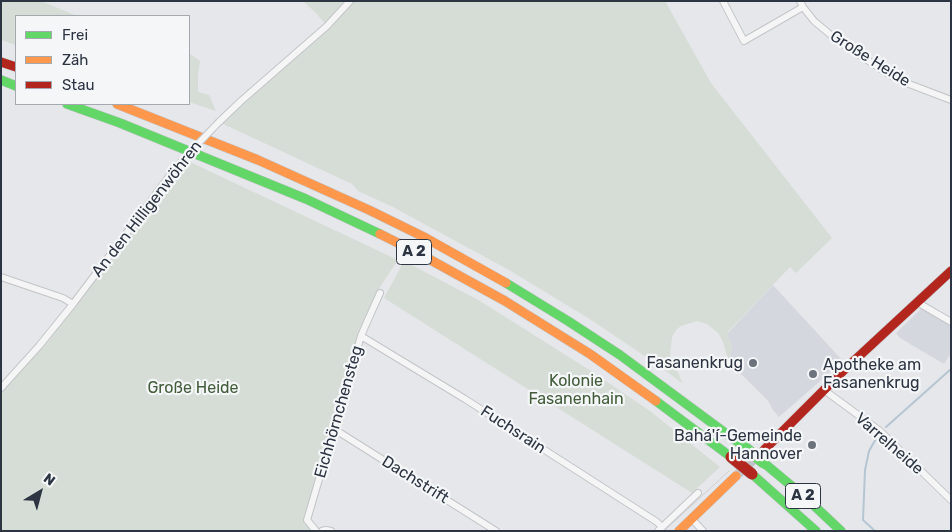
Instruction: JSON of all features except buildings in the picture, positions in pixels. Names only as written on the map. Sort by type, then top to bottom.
[{"type":"main road","points":[[1,62],[15,68]]},
{"type":"main road","points":[[1,80],[15,86]]},
{"type":"main road","name":"A 2","points":[[70,105],[120,123],[306,199],[418,253],[505,301],[590,354],[658,401],[752,474],[816,531]]},
{"type":"main road","name":"A 2","points":[[119,105],[266,164],[369,210],[424,237],[514,288],[605,345],[668,389],[764,463],[806,498],[841,531]]},
{"type":"main road","points":[[764,450],[824,390],[951,271]]},
{"type":"main road","points":[[679,531],[736,476]]},
{"type":"street","name":"An den Hilligenwöhren","points":[[1,388],[74,304],[174,170],[191,151],[241,101],[327,26],[350,1]]},
{"type":"street","points":[[723,1],[744,41],[802,4]]},
{"type":"street","name":"Große Heide","points":[[802,4],[819,25],[838,41],[893,77],[951,100]]},
{"type":"street","points":[[1,277],[63,298],[74,304]]},
{"type":"street","name":"Eichhörnchensteg","points":[[316,531],[307,520],[362,336],[380,293]]},
{"type":"street","points":[[918,302],[951,322]]},
{"type":"street","name":"Fuchsrain","points":[[362,336],[657,522],[660,529]]},
{"type":"street","name":"Varrelheide","points":[[824,390],[880,431],[951,500]]},
{"type":"street","name":"Dachstrift","points":[[334,429],[496,531]]},
{"type":"street","points":[[660,529],[698,493]]},
{"type":"street","points":[[692,519],[703,531]]},
{"type":"street","points":[[322,531],[331,531]]},
{"type":"shaded area","points":[[773,285],[843,361],[779,417],[768,401],[729,362],[732,346],[727,334]]},
{"type":"shaded area","points":[[923,307],[951,324],[951,353],[944,364],[900,338],[896,333]]},
{"type":"green space","points":[[1,1],[41,1],[75,15],[15,15],[15,45],[1,40]]},
{"type":"green space","points":[[303,1],[665,1],[711,83],[832,238],[796,273],[790,267],[727,333],[732,346],[729,362],[721,338],[707,324],[697,321],[681,326],[676,330],[672,337],[670,355],[683,384],[588,318],[509,270],[393,207],[358,191],[352,184],[219,122],[327,26]]},
{"type":"green space","points":[[190,54],[200,61],[198,92],[209,95],[216,111],[190,102]]},
{"type":"green space","name":"Große Heide","points":[[190,162],[398,260],[378,290],[359,336],[330,427],[334,429],[307,520],[316,531],[1,531],[1,393],[48,341],[121,245]]},
{"type":"green space","name":"Kolonie Fasanenhain","points":[[404,261],[480,301],[591,371],[650,411],[720,467],[692,493],[384,298]]},
{"type":"waterway","points":[[886,427],[951,369]]},
{"type":"waterway","points":[[875,531],[863,520],[865,470],[869,451],[877,437]]},
{"type":"tunnel","points":[[736,476],[761,453]]},
{"type":"tram line","points":[[664,531],[729,471]]},
{"type":"traffic: fast","points":[[1,80],[15,86]]},
{"type":"traffic: fast","points":[[70,105],[120,123],[306,199],[380,234]]},
{"type":"traffic: fast","points":[[506,283],[620,355],[743,446]]},
{"type":"traffic: fast","points":[[656,401],[731,457]]},
{"type":"traffic: fast","points":[[743,446],[764,463]]},
{"type":"traffic: fast","points":[[764,463],[806,498],[841,531]]},
{"type":"traffic: fast","points":[[752,474],[816,531]]},
{"type":"traffic: slow","points":[[120,105],[258,160],[369,210],[424,237],[506,283]]},
{"type":"traffic: slow","points":[[380,234],[505,301],[590,354],[656,401]]},
{"type":"traffic: slow","points":[[679,531],[736,476]]},
{"type":"traffic: jam","points":[[1,62],[15,67]]},
{"type":"traffic: jam","points":[[764,450],[843,371],[951,271]]},
{"type":"traffic: jam","points":[[731,457],[752,474]]},
{"type":"place","name":"Fasanenkrug","points":[[753,363]]},
{"type":"place","name":"Apotheke am Fasanenkrug","points":[[813,374]]},
{"type":"place","name":"Bahá'í-Gemeinde Hannover","points":[[812,445]]}]
